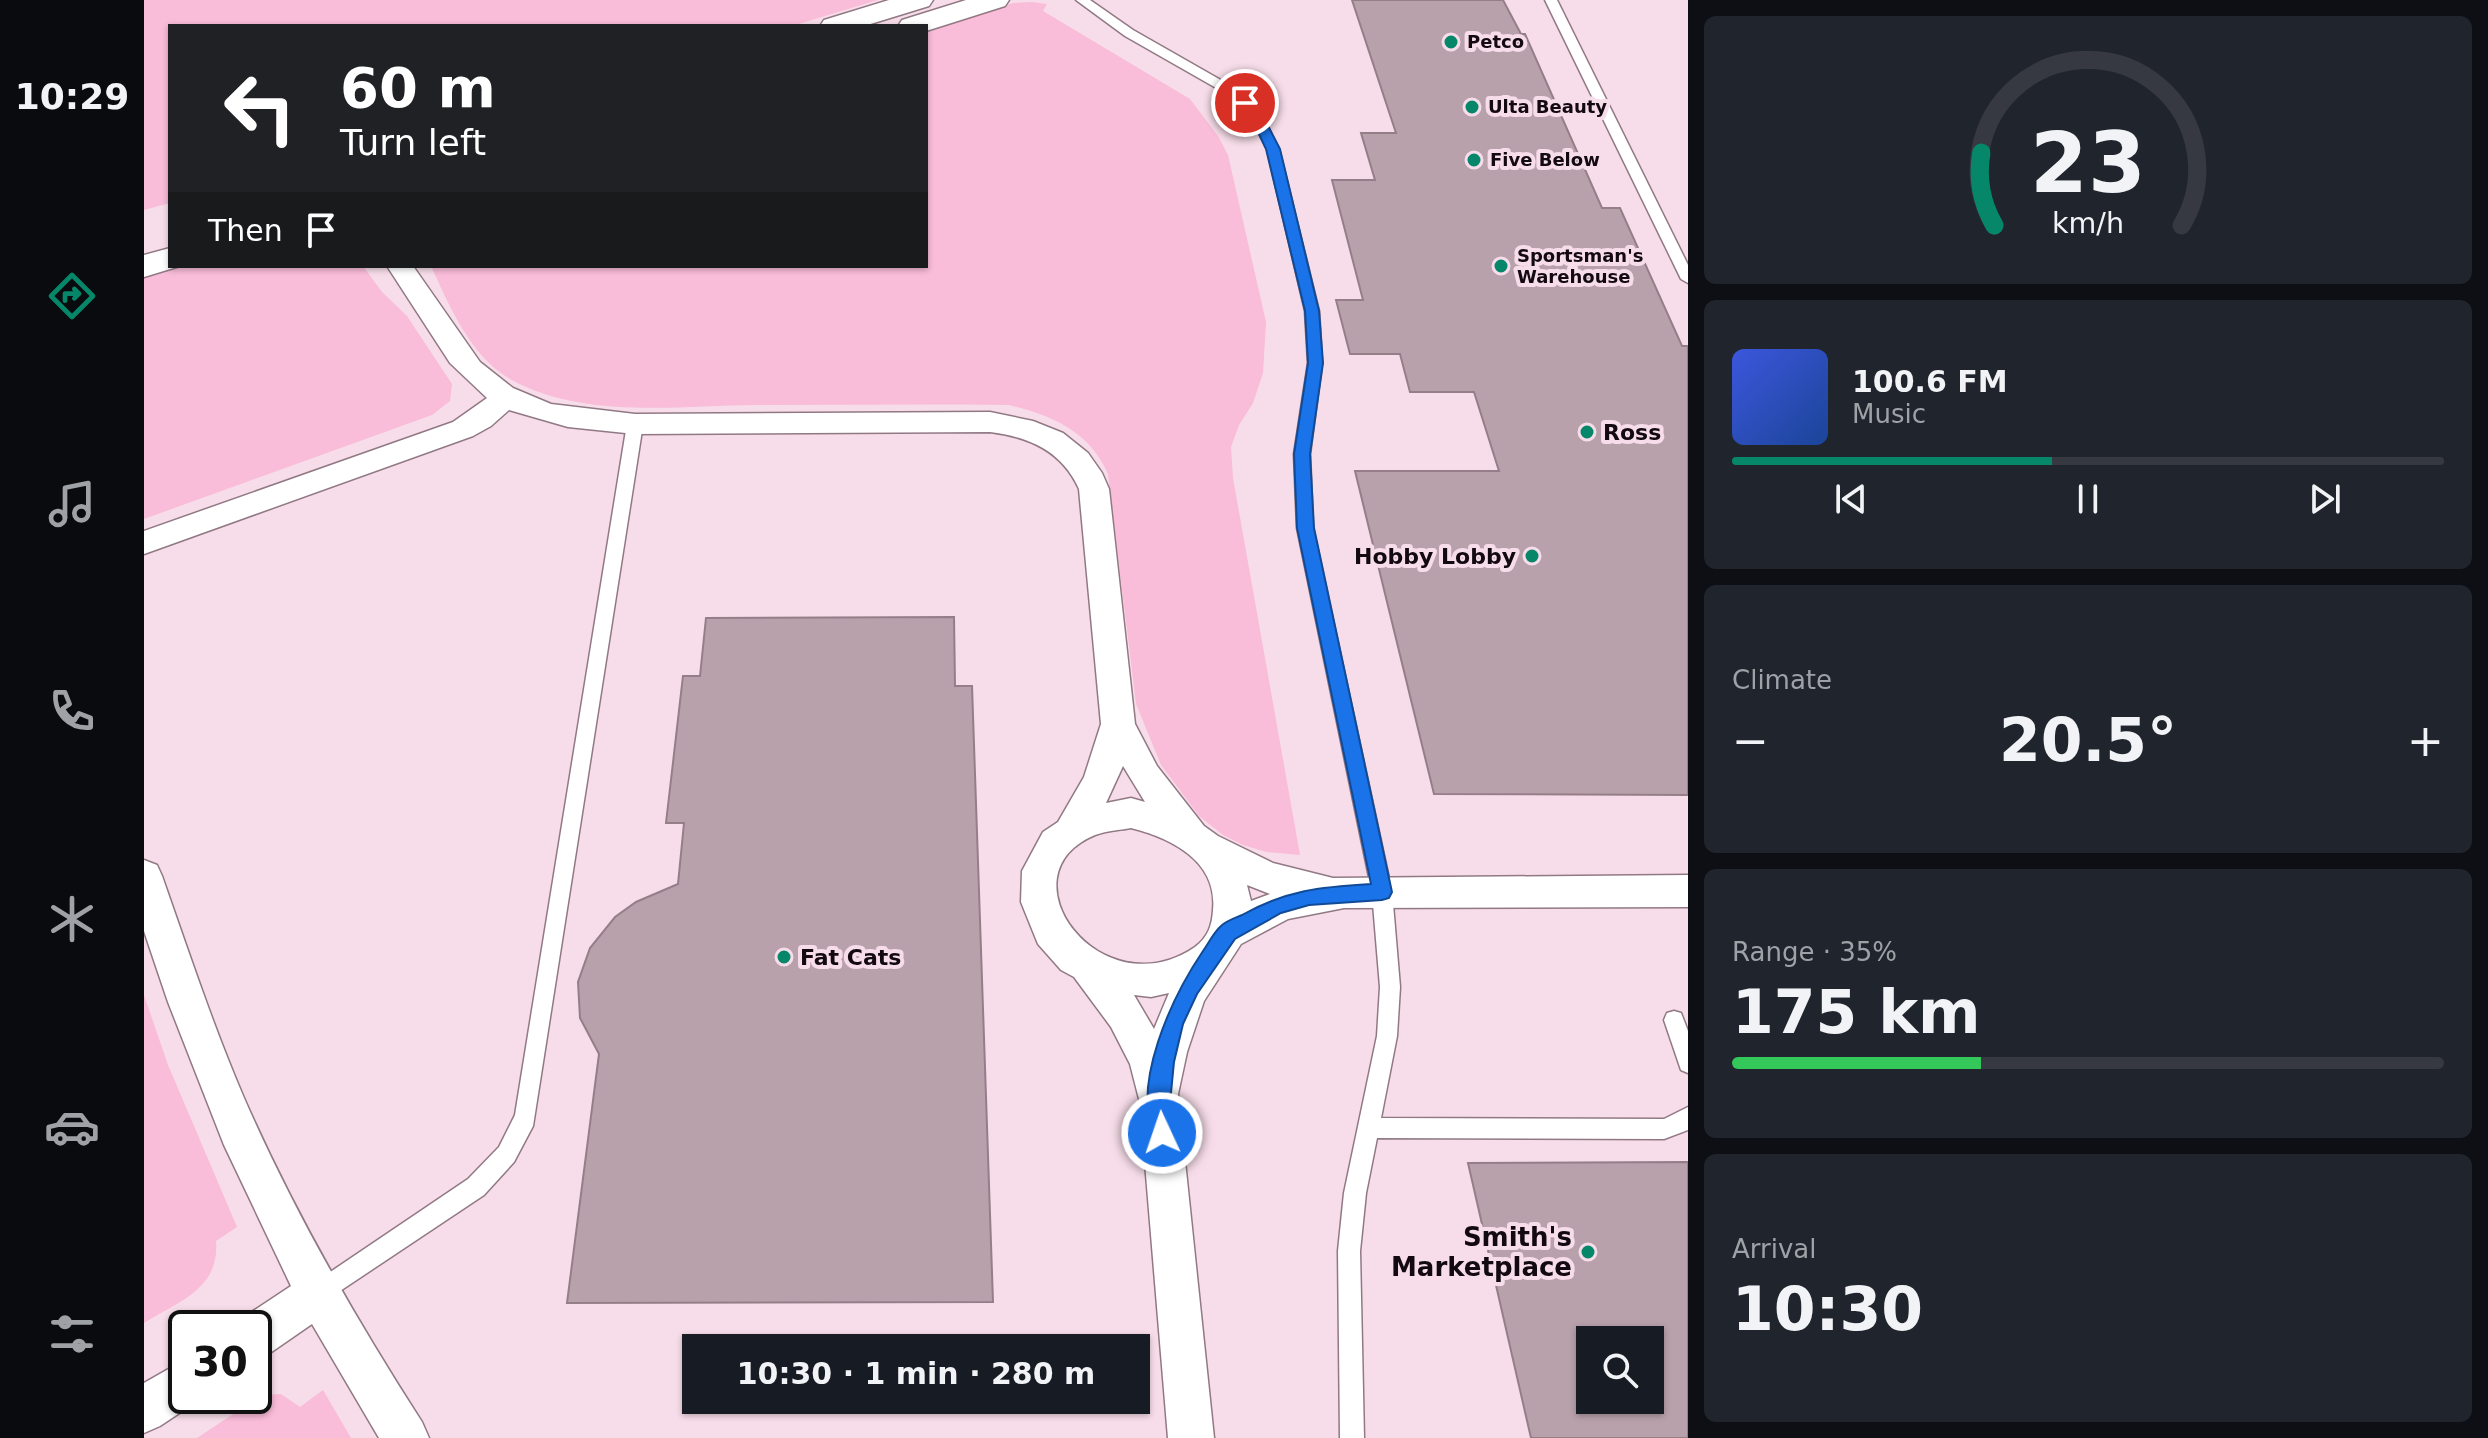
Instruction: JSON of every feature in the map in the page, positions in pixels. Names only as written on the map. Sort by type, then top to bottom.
[{"type":"main road","points":[[841,24],[919,0]]},
{"type":"main road","points":[[918,24],[995,0]]},
{"type":"main road","points":[[144,237],[168,230]]},
{"type":"main road","points":[[144,267],[168,259]]},
{"type":"street","points":[[401,268],[470,368],[507,396],[555,415],[635,424],[990,422],[1032,430],[1051,438],[1080,461],[1094,489],[1118,724],[1145,776],[1227,874],[1232,889],[1232,919],[1190,988],[1173,1023],[1163,1062],[1160,1103]]},
{"type":"street","points":[[144,543],[463,429],[481,419],[507,396]]},
{"type":"street","points":[[1073,828],[1101,780],[1118,724]]},
{"type":"street","points":[[1344,892],[1304,887],[1266,877],[1162,819],[1131,813],[1100,817],[1061,836],[1039,870],[1036,897],[1044,924],[1052,937],[1075,959],[1089,968],[1121,979],[1154,980],[1186,973],[1219,944],[1276,906],[1309,896],[1344,892],[1688,891]]},
{"type":"street","points":[[144,876],[203,1045],[267,1191],[319,1293],[406,1438]]},
{"type":"street","points":[[1089,968],[1114,996],[1135,1028],[1147,1051],[1160,1103],[1191,1438]]},
{"type":"street","points":[[272,1325],[319,1293]]},
{"type":"street","points":[[144,1410],[168,1394]]},
{"type":"lane","points":[[1082,0],[1129,33],[1229,90],[1258,118],[1273,149],[1315,337],[1312,391],[1302,454],[1305,528],[1382,892],[1390,987],[1385,1049],[1355,1193],[1349,1251],[1348,1354],[1352,1438]]},
{"type":"lane","points":[[1551,0],[1688,279]]},
{"type":"lane","points":[[319,1293],[476,1187],[497,1169],[521,1132],[529,1099],[635,424]]},
{"type":"lane","points":[[1674,1020],[1688,1063]]},
{"type":"lane","points":[[1368,1128],[1664,1129],[1678,1125],[1688,1117]]},
{"type":"shaded area","points":[[144,0],[878,0],[799,24],[168,24],[168,204],[144,210]]},
{"type":"shaded area","points":[[1013,3],[1047,4],[1043,11],[1190,99],[1228,155],[1266,322],[1263,373],[1253,403],[1239,425],[1231,447],[1233,478],[1300,855],[1266,852],[1223,835],[1199,816],[1161,765],[1136,704],[1108,474],[1100,459],[1080,436],[1055,420],[1009,405],[661,408],[567,400],[538,392],[510,379],[483,357],[462,328],[432,268],[928,268],[928,29]]},
{"type":"shaded area","points":[[168,268],[364,268],[382,292],[407,316],[452,384],[450,401],[432,415],[144,519],[144,275]]},
{"type":"shaded area","points":[[144,995],[168,1065],[237,1227],[216,1241],[211,1271],[195,1292],[144,1323]]},
{"type":"shaded area","points":[[323,1390],[351,1438],[197,1438],[233,1414],[272,1414],[272,1394],[281,1394],[300,1407]]},
{"type":"building","points":[[1352,0],[1503,0],[1521,34],[1525,34],[1602,208],[1620,208],[1682,346],[1688,346],[1688,795],[1434,794],[1355,471],[1499,471],[1474,392],[1410,392],[1400,354],[1350,354],[1336,300],[1363,300],[1332,180],[1375,180],[1361,133],[1396,133]]},
{"type":"building","name":"Fat Cats","points":[[954,617],[955,686],[972,686],[993,1302],[567,1303],[599,1054],[580,1018],[578,982],[590,948],[615,917],[636,902],[678,884],[684,823],[666,823],[683,676],[700,676],[706,618]]},
{"type":"building","name":"Smith's Marketplace","points":[[1688,1162],[1688,1438],[1531,1438],[1468,1163]]},
{"type":"place","name":"Petco","points":[[1451,42]]},
{"type":"place","name":"Ulta Beauty","points":[[1472,107]]},
{"type":"place","name":"Five Below","points":[[1474,160]]},
{"type":"place","name":"Sportsman's Warehouse","points":[[1501,266]]},
{"type":"place","name":"Ross","points":[[1587,432]]},
{"type":"place","name":"Hobby Lobby","points":[[1532,556]]},
{"type":"place","name":"Fat Cats","points":[[784,957]]},
{"type":"place","name":"Smith's Marketplace","points":[[1588,1252]]},
{"type":"route","points":[[1162,1133],[1160,1103],[1163,1062],[1173,1023],[1190,988],[1227,933],[1251,917],[1309,896],[1382,892],[1305,528],[1301,490],[1302,454],[1315,363],[1312,311],[1273,149],[1258,118],[1245,103]]}]
